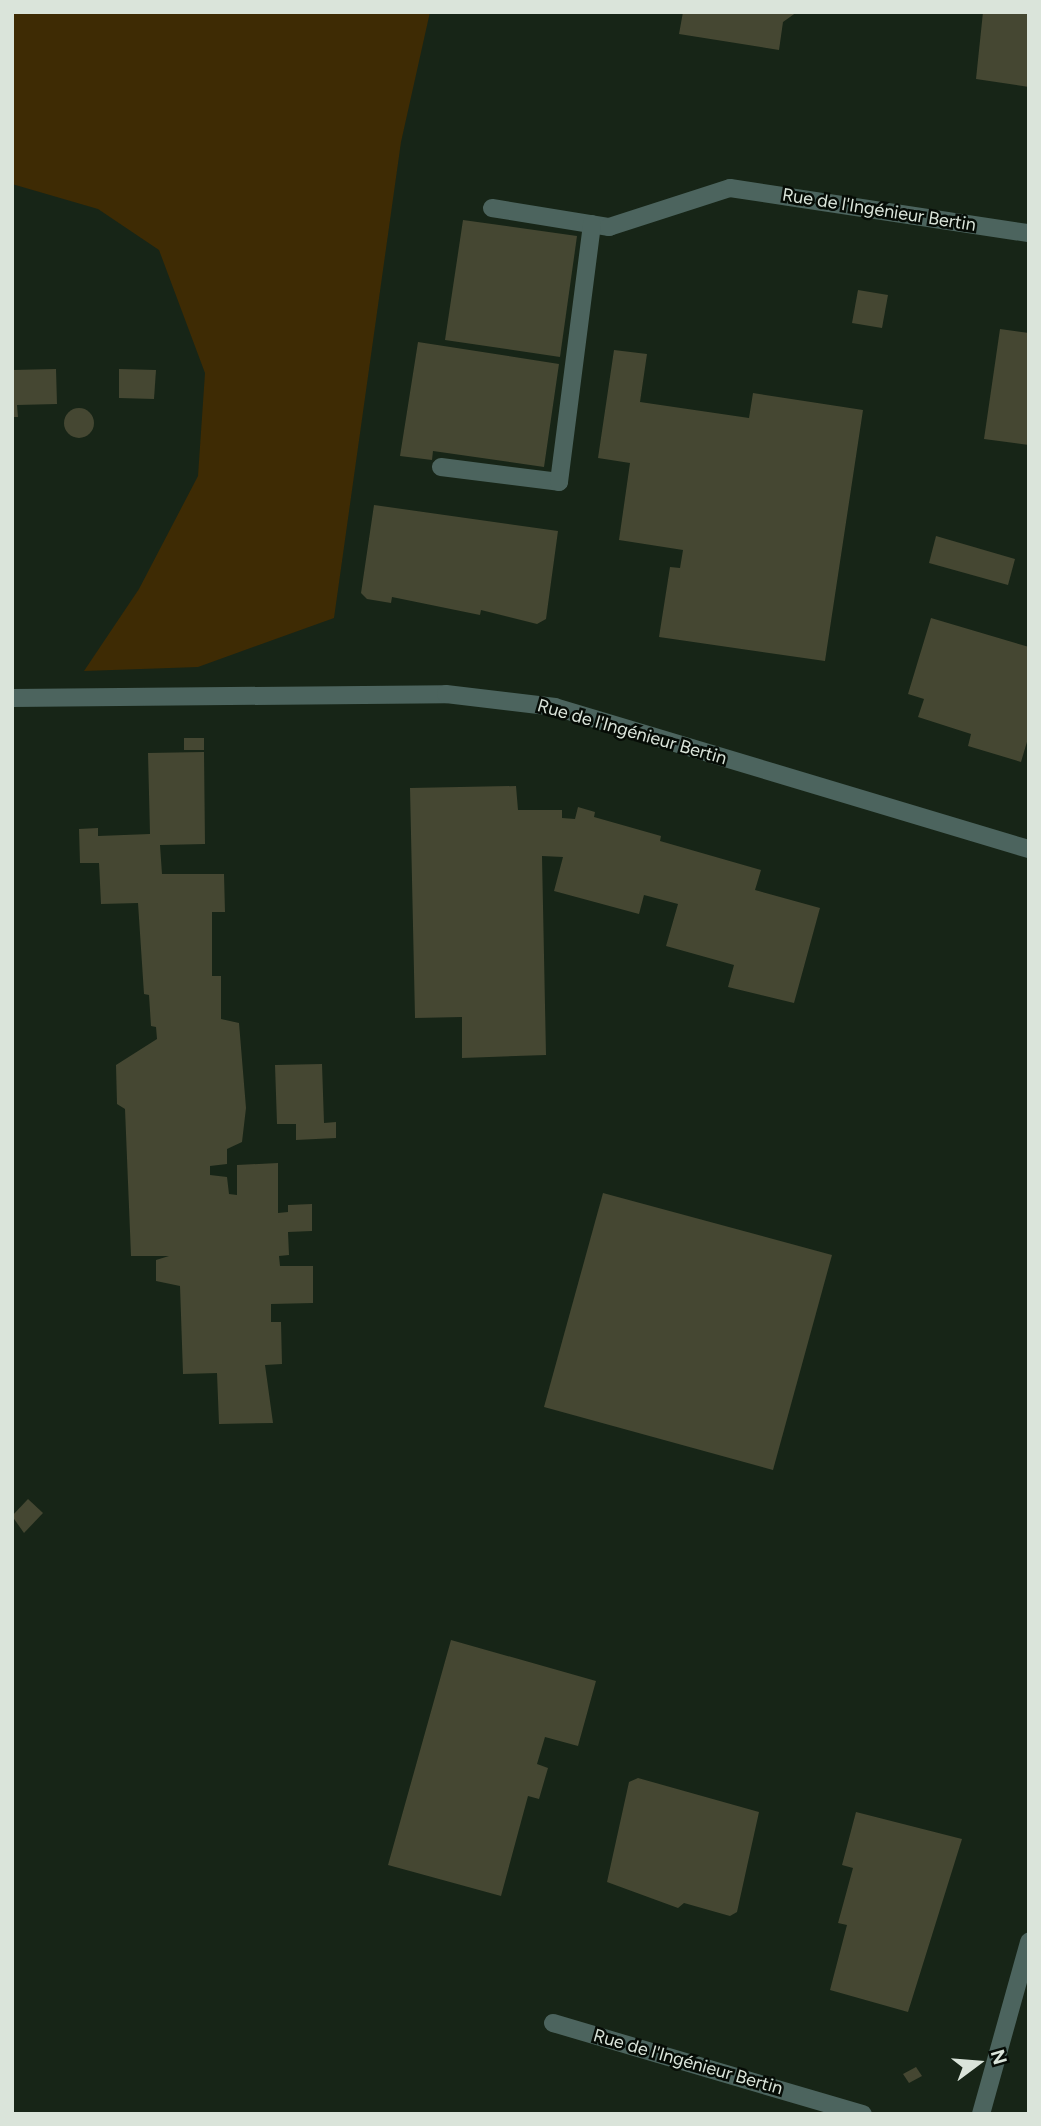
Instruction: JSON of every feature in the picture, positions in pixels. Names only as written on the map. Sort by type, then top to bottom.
[{"type":"street","name":"Rue de l'Ingénieur Bertin","points":[[592,224],[609,227],[730,188],[1029,233]]},
{"type":"street","points":[[441,467],[559,482],[592,224],[492,208]]},
{"type":"street","name":"Rue de l'Ingénieur Bertin","points":[[12,698],[432,693],[555,707],[1029,849]]},
{"type":"street","points":[[981,2114],[1029,1942]]},
{"type":"street","name":"Rue de l'Ingénieur Bertin","points":[[553,2023],[863,2114]]},
{"type":"shaded area","points":[[12,12],[430,12],[401,142],[334,618],[198,667],[84,671],[139,589],[198,476],[205,373],[159,250],[98,209],[12,184]]},
{"type":"building","points":[[683,12],[797,12],[783,22],[779,50],[679,34]]},
{"type":"building","points":[[983,12],[1029,12],[1029,87],[976,79]]},
{"type":"building","points":[[463,220],[577,236],[560,357],[445,340]]},
{"type":"building","points":[[858,290],[888,295],[882,328],[852,323]]},
{"type":"building","points":[[1000,329],[1029,333],[1029,445],[984,439]]},
{"type":"building","points":[[418,342],[559,364],[544,467],[433,451],[432,460],[400,456]]},
{"type":"building","points":[[614,350],[647,354],[640,402],[749,418],[753,393],[863,410],[825,661],[659,637],[670,567],[680,568],[683,550],[619,540],[630,463],[598,458]]},
{"type":"building","points":[[56,369],[57,404],[17,405],[18,417],[12,417],[12,370]]},
{"type":"building","points":[[119,369],[156,370],[154,399],[119,398]]},
{"type":"building","points":[[79,408],[90,412],[94,423],[90,434],[79,438],[68,434],[64,423],[68,412]]},
{"type":"building","points":[[374,505],[558,531],[546,619],[537,624],[481,610],[480,615],[392,597],[391,603],[367,599],[361,593]]},
{"type":"building","points":[[936,536],[1015,559],[1008,585],[929,563]]},
{"type":"building","points":[[931,618],[1029,647],[1029,735],[1021,762],[968,746],[971,734],[918,717],[924,699],[908,694]]},
{"type":"building","points":[[184,738],[204,738],[204,750],[184,750]]},
{"type":"building","points":[[204,752],[205,844],[160,845],[162,874],[224,874],[225,912],[212,912],[212,976],[221,976],[221,1019],[239,1023],[246,1108],[242,1142],[227,1149],[227,1164],[210,1166],[210,1175],[227,1177],[229,1194],[237,1195],[237,1165],[278,1163],[278,1213],[288,1212],[288,1205],[312,1204],[312,1231],[288,1232],[289,1255],[279,1256],[280,1266],[313,1266],[313,1303],[271,1304],[271,1322],[281,1322],[282,1364],[265,1365],[273,1423],[219,1424],[217,1373],[183,1374],[180,1286],[156,1281],[156,1260],[169,1256],[131,1256],[125,1109],[117,1104],[116,1065],[157,1039],[156,1027],[151,1026],[149,995],[144,994],[138,903],[101,904],[99,863],[80,863],[79,829],[98,828],[98,836],[150,834],[148,753]]},
{"type":"building","points":[[516,786],[518,810],[562,810],[562,818],[575,819],[578,807],[595,812],[594,817],[661,836],[660,841],[761,870],[755,890],[820,908],[794,1003],[728,987],[734,965],[666,946],[678,904],[644,895],[639,914],[554,891],[563,857],[542,856],[546,1055],[462,1058],[462,1017],[415,1018],[410,788]]},
{"type":"building","points":[[322,1064],[324,1123],[336,1122],[336,1138],[296,1140],[296,1124],[277,1124],[275,1065]]},
{"type":"building","points":[[603,1193],[832,1255],[773,1470],[544,1407]]},
{"type":"building","points":[[28,1499],[43,1513],[24,1533],[12,1516]]},
{"type":"building","points":[[451,1640],[596,1681],[578,1746],[545,1737],[537,1764],[548,1768],[539,1799],[528,1796],[501,1896],[388,1865]]},
{"type":"building","points":[[638,1778],[759,1812],[737,1912],[730,1916],[684,1903],[678,1908],[607,1882],[629,1782]]},
{"type":"building","points":[[856,1812],[962,1839],[908,2012],[830,1990],[847,1925],[838,1923],[853,1868],[842,1865]]},
{"type":"building","points":[[916,2067],[922,2076],[909,2083],[903,2074]]}]
